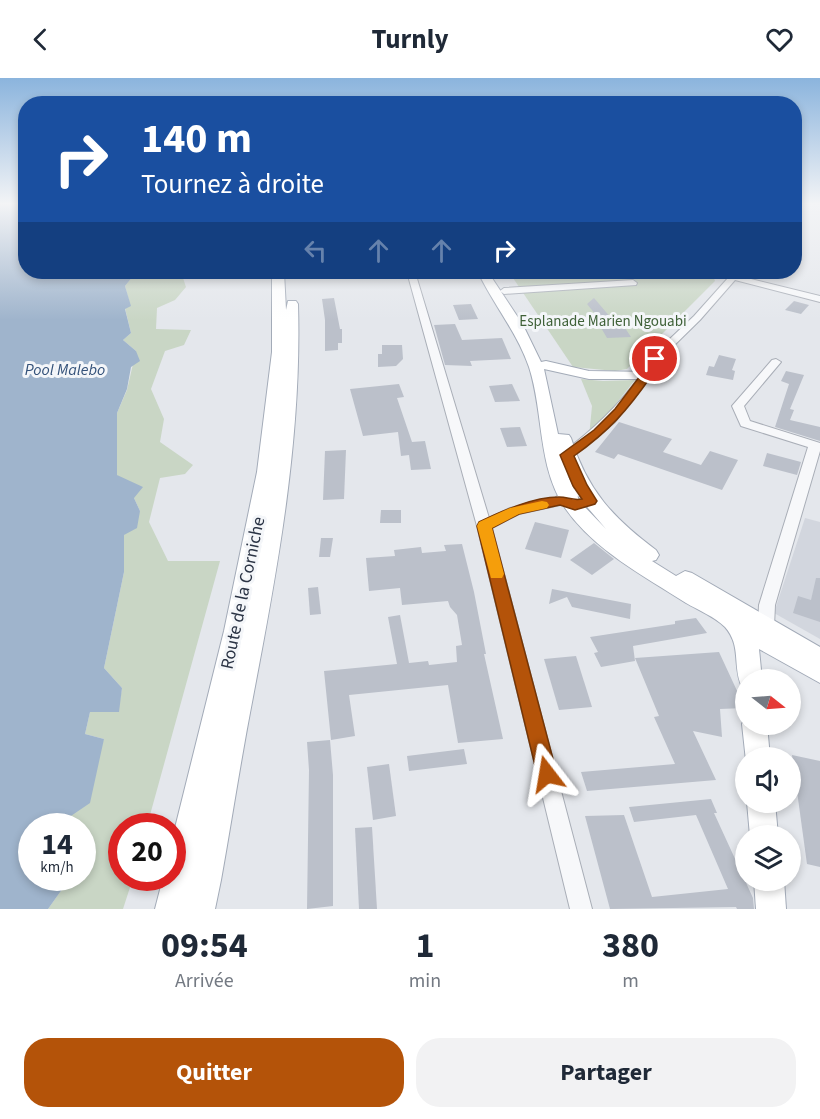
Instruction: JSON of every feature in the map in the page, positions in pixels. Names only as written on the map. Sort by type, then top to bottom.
[{"type":"main road","name":"Route de la Corniche","points":[[170,909],[215,728],[265,487],[275,401],[281,315],[278,279]]},
{"type":"main road","name":"Route de la Corniche","points":[[200,909],[270,554],[287,438],[294,349],[290,279]]},
{"type":"main road","points":[[487,279],[534,360],[546,407],[560,481],[617,547],[737,617],[820,658]]},
{"type":"main road","points":[[496,279],[546,364],[575,499]]},
{"type":"main road","points":[[546,364],[589,375],[646,375]]},
{"type":"main road","points":[[760,629],[820,674]]},
{"type":"main road","points":[[752,669],[760,629]]},
{"type":"main road","points":[[770,891],[771,909]]},
{"type":"street","points":[[413,279],[484,526],[581,909]]},
{"type":"street","points":[[567,455],[598,433],[620,412],[646,375],[641,372],[697,318],[732,279]]},
{"type":"street","points":[[753,279],[820,299]]},
{"type":"street","points":[[504,291],[633,283]]},
{"type":"street","points":[[737,617],[760,629],[818,446],[745,423],[738,406],[776,362]]},
{"type":"street","points":[[484,526],[515,511],[575,499]]},
{"type":"shaded area","points":[[805,518],[820,522],[820,639],[774,613]]},
{"type":"green space","points":[[131,279],[183,279],[186,287],[175,300],[157,308],[156,329],[191,330],[184,345],[165,351],[151,389],[164,419],[160,442],[193,465],[185,474],[160,478],[149,522],[168,561],[220,561],[151,813],[108,813],[108,891],[129,891],[123,909],[48,909],[61,891],[96,891],[96,813],[67,813],[104,739],[85,734],[90,712],[118,712],[122,688],[104,668],[124,572],[124,535],[140,511],[134,498],[117,475],[117,413],[127,390],[136,351],[123,340],[131,333],[125,308],[130,305],[125,286]]},
{"type":"green space","name":"Esplanade Marien Ngouabi","points":[[514,279],[714,279],[715,281],[627,369],[615,371],[573,367]]},
{"type":"green space","points":[[581,379],[635,380],[589,437],[592,406]]},
{"type":"water","name":"Pool Malebo","points":[[0,242],[18,242],[18,279],[131,279],[125,286],[131,306],[125,309],[131,333],[123,340],[136,351],[140,361],[131,367],[127,389],[117,413],[117,475],[143,487],[134,498],[140,511],[137,528],[124,535],[124,572],[104,668],[122,688],[119,712],[90,712],[85,734],[104,739],[90,803],[75,813],[18,813],[18,891],[61,891],[48,909],[0,909]]},
{"type":"building","points":[[334,298],[340,329],[342,329],[342,343],[338,343],[338,350],[325,351],[322,299]]},
{"type":"building","points":[[594,298],[617,325],[623,325],[631,337],[607,338],[600,326],[605,326],[587,304]]},
{"type":"building","points":[[794,301],[809,305],[801,314],[785,310]]},
{"type":"building","points":[[471,304],[478,319],[459,320],[453,305]]},
{"type":"building","points":[[455,324],[462,340],[502,338],[511,359],[470,361],[472,366],[445,365],[434,325]]},
{"type":"building","points":[[382,345],[402,345],[403,359],[396,366],[378,367],[378,354],[382,354]]},
{"type":"building","points":[[719,355],[736,359],[732,370],[735,371],[733,380],[706,375],[709,366],[714,367]]},
{"type":"building","points":[[786,371],[804,375],[790,409],[794,410],[790,420],[820,427],[820,441],[775,427],[789,384],[781,381]]},
{"type":"building","points":[[399,384],[404,397],[397,398],[412,442],[425,441],[431,469],[411,470],[409,455],[401,456],[398,432],[363,436],[350,389]]},
{"type":"building","points":[[512,384],[520,401],[495,402],[489,386]]},
{"type":"building","points":[[619,422],[672,439],[663,452],[701,465],[710,451],[738,460],[722,490],[618,454],[614,459],[595,452]]},
{"type":"building","points":[[520,427],[527,446],[507,447],[500,428]]},
{"type":"building","points":[[346,450],[344,499],[323,500],[325,451]]},
{"type":"building","points":[[767,453],[801,462],[797,475],[763,466]]},
{"type":"building","points":[[381,510],[401,510],[401,523],[380,523]]},
{"type":"building","points":[[535,522],[569,530],[561,558],[525,549]]},
{"type":"building","points":[[321,538],[333,538],[330,557],[319,557]]},
{"type":"building","points":[[594,543],[614,559],[592,575],[570,560]]},
{"type":"building","points":[[462,544],[474,592],[486,654],[484,654],[503,739],[458,743],[448,685],[349,695],[355,736],[331,740],[324,671],[397,664],[388,617],[400,615],[409,663],[428,661],[429,665],[457,662],[456,646],[462,645],[457,615],[448,601],[402,605],[400,588],[369,591],[366,558],[395,556],[394,550],[421,547],[422,553],[446,551],[444,545]]},
{"type":"building","points":[[816,578],[820,578],[820,622],[793,613],[798,596],[811,600]]},
{"type":"building","points":[[318,587],[321,614],[310,615],[308,588]]},
{"type":"building","points":[[552,589],[631,604],[630,619],[572,607],[567,597],[549,604]]},
{"type":"building","points":[[696,618],[707,633],[633,646],[635,661],[601,667],[594,653],[598,652],[590,637],[675,624],[675,621]]},
{"type":"building","points":[[719,652],[735,686],[735,708],[720,709],[722,737],[693,731],[716,780],[587,791],[581,772],[675,764],[654,717],[659,716],[635,658]]},
{"type":"building","points":[[576,656],[592,707],[559,710],[544,659]]},
{"type":"building","points":[[330,740],[333,775],[333,906],[307,909],[309,770],[307,742]]},
{"type":"building","points":[[464,749],[467,764],[409,771],[407,756]]},
{"type":"building","points":[[801,757],[820,761],[820,867],[807,864],[800,813]]},
{"type":"building","points":[[389,764],[396,816],[373,820],[367,767]]},
{"type":"building","points":[[711,799],[717,813],[714,813],[735,859],[735,891],[750,891],[754,909],[737,909],[736,907],[610,909],[585,816],[624,815],[652,897],[728,889],[696,815],[634,822],[629,807]]},
{"type":"building","points":[[372,827],[377,909],[359,909],[355,828]]},
{"type":"slow traffic","points":[[496,574],[484,526],[515,511],[542,505]]},
{"type":"route","points":[[547,774],[484,526],[515,511],[560,501],[575,506],[590,501],[580,486],[567,455],[598,433],[620,412],[646,375],[641,372],[655,359]]}]
